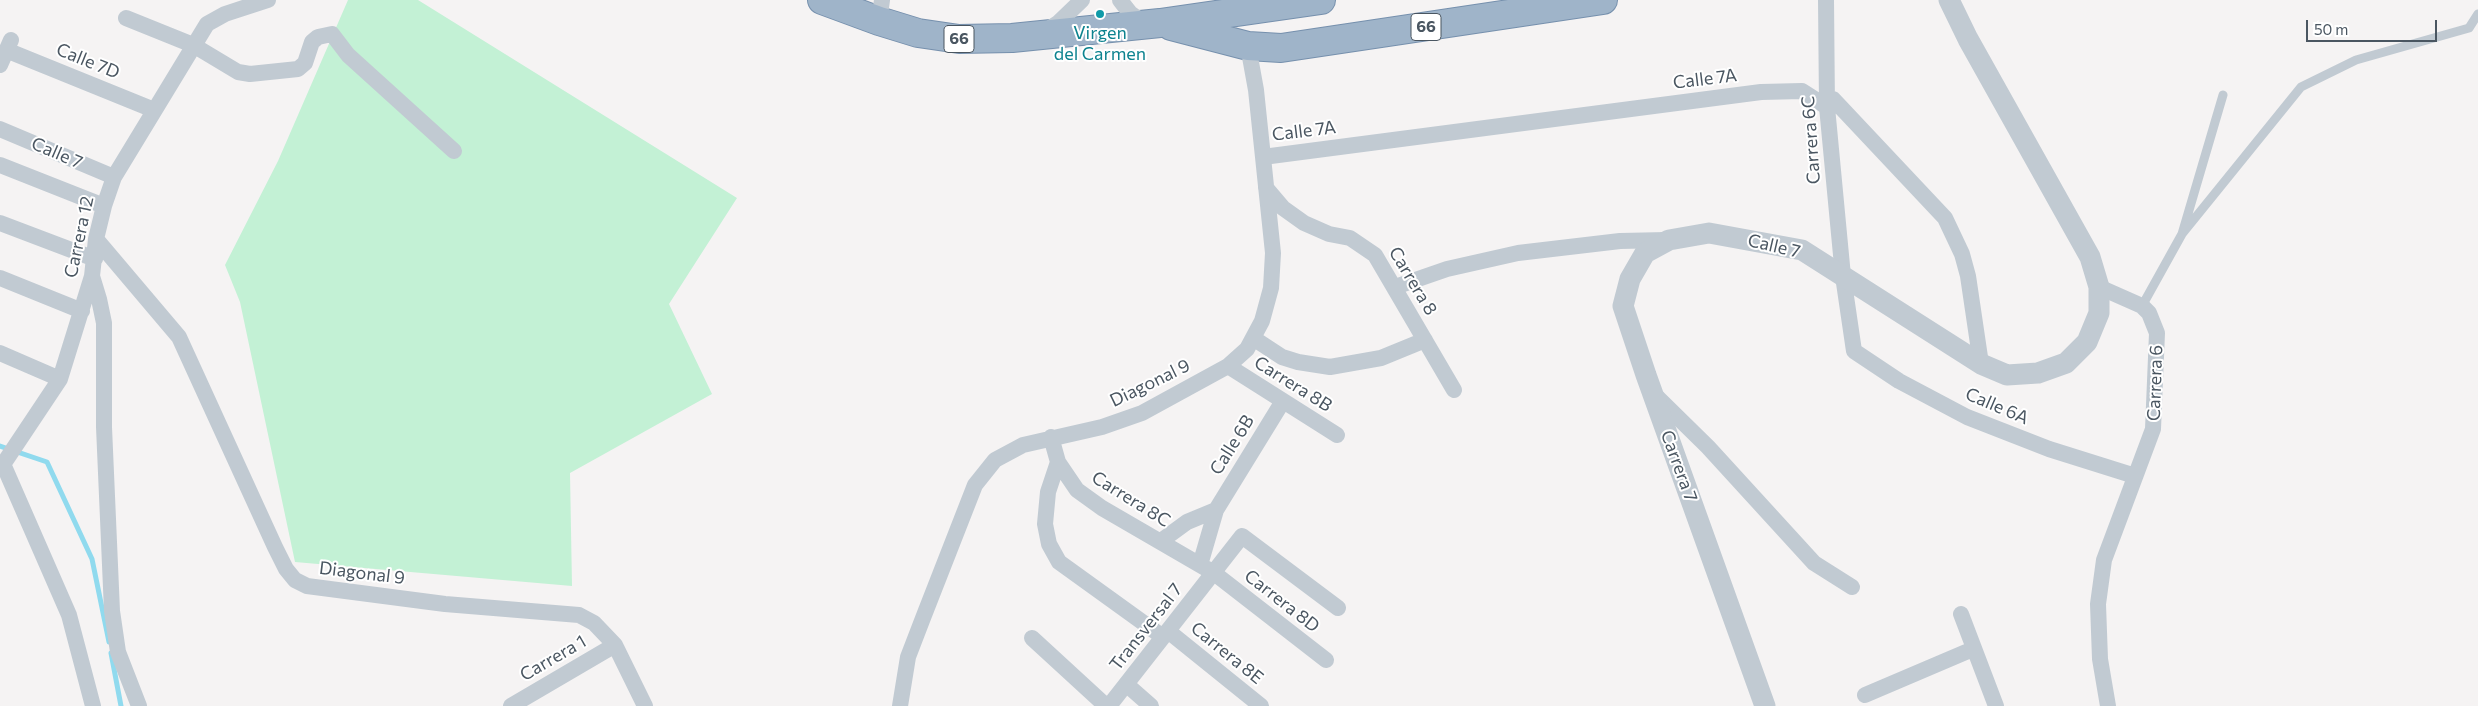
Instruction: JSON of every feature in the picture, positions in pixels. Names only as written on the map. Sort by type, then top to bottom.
[{"type":"highway","name":"66","points":[[822,0],[880,11],[918,33],[959,38],[1012,38],[1154,24],[1321,0]]},
{"type":"highway","name":"66","points":[[1154,24],[1248,46],[1290,47],[1603,0]]},
{"type":"street","name":"Carrera 12","points":[[3,464],[60,379],[92,276],[96,239],[104,206],[114,177],[207,24],[224,14],[268,0]]},
{"type":"street","points":[[1041,35],[1058,23],[1082,0]]},
{"type":"street","points":[[1120,0],[1130,13],[1154,24]]},
{"type":"street","name":"Carrera 6C","points":[[1826,0],[1827,107],[1843,276],[1854,351]]},
{"type":"street","points":[[1949,0],[1968,39],[2090,257],[2099,287],[2142,306]]},
{"type":"street","points":[[126,18],[193,45],[238,72],[250,74],[298,69],[305,64],[312,42],[318,37],[332,34],[348,55],[454,151]]},
{"type":"street","name":"Calle 7D","points":[[0,65],[8,45],[154,110]]},
{"type":"street","name":"Diagonal 9","points":[[900,706],[908,657],[975,484],[995,460],[1023,445],[1102,427],[1142,413],[1228,366],[1247,349],[1262,321],[1271,288],[1273,252],[1256,90],[1248,46]]},
{"type":"street","name":"Calle 7A","points":[[1263,157],[1761,92],[1802,91],[1827,107],[1833,99],[1944,218],[1962,254],[1968,276],[1981,364]]},
{"type":"street","name":"Calle 7","points":[[0,129],[114,177]]},
{"type":"street","points":[[0,165],[104,206]]},
{"type":"street","name":"Carrera 8","points":[[1266,188],[1283,208],[1304,224],[1329,234],[1350,238],[1368,248],[1380,262],[1454,390]]},
{"type":"street","points":[[0,223],[95,259]]},
{"type":"street","name":"Calle 7","points":[[1395,287],[1447,269],[1518,253],[1620,241],[1670,240],[1709,233],[1802,250],[1981,364],[2007,375],[2038,373],[2066,363],[2087,342],[2099,313],[2099,287]]},
{"type":"street","name":"Diagonal 9","points":[[96,239],[179,337],[275,547],[286,569],[295,580],[307,586],[445,604],[579,615],[594,623],[615,645],[645,706]]},
{"type":"street","name":"Carrera 7","points":[[1670,240],[1645,252],[1630,279],[1624,306],[1652,393],[1765,706]]},
{"type":"street","points":[[92,276],[104,323],[104,427],[112,611],[118,652],[139,706]]},
{"type":"street","points":[[0,278],[82,311]]},
{"type":"street","name":"Carrera 6","points":[[2108,706],[2100,659],[2098,604],[2104,560],[2153,429],[2157,333],[2149,312],[2142,306]]},
{"type":"street","points":[[1253,338],[1282,357],[1298,362],[1330,366],[1382,358],[1425,340]]},
{"type":"street","name":"Calle 6A","points":[[1854,351],[1898,381],[1967,417],[2049,449],[2135,476]]},
{"type":"street","points":[[0,353],[60,379]]},
{"type":"street","name":"Carrera 8B","points":[[1228,366],[1337,436]]},
{"type":"street","points":[[1652,393],[1708,447],[1814,562],[1852,588]]},
{"type":"street","name":"Calle 6B","points":[[1207,569],[1206,540],[1216,510],[1283,401]]},
{"type":"street","name":"Carrera 8C","points":[[1051,438],[1058,462],[1077,490],[1102,508],[1207,569]]},
{"type":"street","points":[[1058,462],[1048,492],[1045,524],[1049,544],[1059,562],[1166,634]]},
{"type":"street","points":[[3,464],[69,615],[93,706]]},
{"type":"street","points":[[1161,541],[1187,522],[1216,510]]},
{"type":"street","points":[[1207,569],[1242,536],[1338,608]]},
{"type":"street","name":"Transversal 7","points":[[1108,706],[1166,634],[1207,569]]},
{"type":"street","name":"Carrera 8D","points":[[1207,569],[1326,660]]},
{"type":"street","points":[[1961,614],[1995,706]]},
{"type":"street","name":"Carrera 8E","points":[[1166,634],[1261,706]]},
{"type":"street","points":[[1032,638],[1108,706]]},
{"type":"street","name":"Carrera 1","points":[[511,706],[615,645]]},
{"type":"street","points":[[1864,695],[1973,649]]},
{"type":"street","points":[[1126,684],[1151,706]]},
{"type":"lane","points":[[2142,306],[2182,234],[2301,87],[2356,60],[2469,28],[2478,14]]},
{"type":"lane","points":[[2182,234],[2223,95]]},
{"type":"green space","points":[[348,0],[418,0],[737,198],[669,304],[712,394],[570,473],[572,586],[295,562],[240,302],[225,265],[278,161]]},
{"type":"waterway","points":[[0,446],[47,462],[92,559],[109,642]]},
{"type":"waterway","points":[[111,653],[121,706]]},
{"type":"place","name":"Virgen del Carmen","points":[[1100,14]]}]
